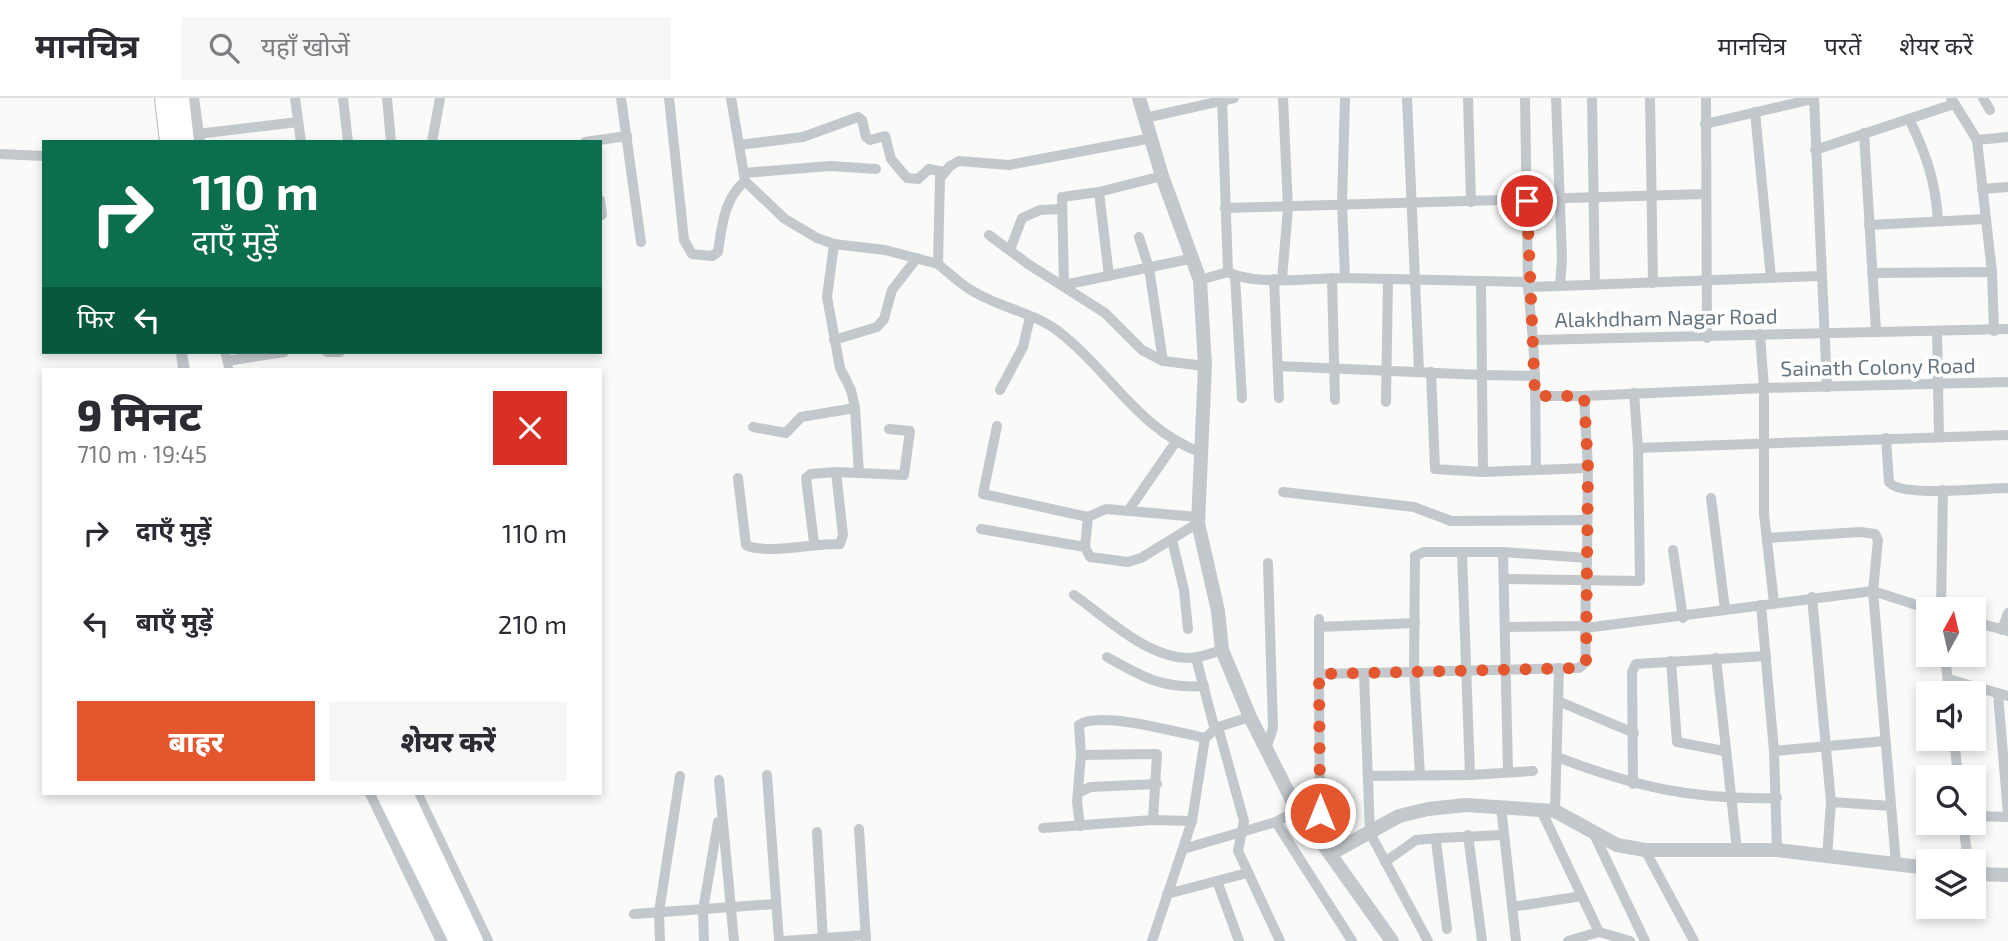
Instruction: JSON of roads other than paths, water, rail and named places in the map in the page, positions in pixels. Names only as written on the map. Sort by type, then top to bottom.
[{"type":"main road","points":[[164,98],[169,140]]},
{"type":"main road","points":[[180,98],[193,139]]},
{"type":"main road","points":[[200,354],[216,362]]},
{"type":"main road","points":[[386,795],[458,941]]},
{"type":"main road","points":[[405,795],[474,941]]},
{"type":"street","points":[[192,98],[193,139],[298,122]]},
{"type":"street","points":[[295,98],[301,140]]},
{"type":"street","points":[[343,98],[348,140]]},
{"type":"street","points":[[387,98],[391,140]]},
{"type":"street","points":[[432,140],[440,98]]},
{"type":"street","points":[[621,98],[641,243]]},
{"type":"street","points":[[669,98],[684,240],[692,254],[712,256],[718,252],[725,212],[733,191],[744,177],[830,166],[876,169]]},
{"type":"street","points":[[731,98],[744,177],[785,219],[817,238],[834,244],[885,250],[938,264],[975,293],[1043,320],[1088,356],[1128,403],[1175,443],[1202,453]]},
{"type":"street","points":[[1139,98],[1162,176],[1194,258],[1199,280],[1205,366],[1198,520],[1218,611],[1222,650],[1250,717],[1298,810],[1392,941]]},
{"type":"street","points":[[1222,98],[1225,208],[1242,398]]},
{"type":"street","points":[[1145,118],[1181,103],[1234,98]]},
{"type":"street","points":[[1279,398],[1278,279],[1288,208],[1283,98]]},
{"type":"street","points":[[1345,98],[1342,203],[1345,278]]},
{"type":"street","points":[[1407,98],[1415,279],[1435,469],[1483,472],[1588,468]]},
{"type":"street","points":[[1468,98],[1471,202]]},
{"type":"street","points":[[1525,98],[1529,284],[1533,340]]},
{"type":"street","points":[[1556,98],[1562,259],[1560,286]]},
{"type":"street","points":[[1592,98],[1591,198],[1595,285]]},
{"type":"street","points":[[1650,98],[1653,283]]},
{"type":"street","points":[[1706,98],[1706,338]]},
{"type":"street","points":[[1706,124],[1814,98],[1826,387]]},
{"type":"street","points":[[1983,98],[1990,110]]},
{"type":"street","points":[[1815,150],[1953,101],[1977,140],[1992,272],[1994,331]]},
{"type":"street","points":[[1755,112],[1771,278]]},
{"type":"street","points":[[739,145],[803,137],[858,117],[862,120],[866,137],[870,140],[885,136],[891,159],[907,178],[918,180],[929,169],[943,172],[959,161],[1009,165],[1152,138]]},
{"type":"street","points":[[1909,118],[1929,161],[1936,190],[1938,221]]},
{"type":"street","points":[[1864,133],[1876,331]]},
{"type":"street","points":[[599,140],[627,136]]},
{"type":"street","points":[[1977,140],[2008,137]]},
{"type":"street","points":[[0,154],[42,156]]},
{"type":"street","points":[[938,264],[943,172]]},
{"type":"street","points":[[1064,285],[1061,199],[1066,194],[1100,192],[1162,176]]},
{"type":"street","points":[[1982,189],[2008,187]]},
{"type":"street","points":[[1100,192],[1109,276]]},
{"type":"street","points":[[1225,208],[1288,208],[1342,203],[1560,201],[1706,194]]},
{"type":"street","points":[[1010,250],[1023,218],[1029,213],[1062,208]]},
{"type":"street","points":[[1869,225],[1986,219]]},
{"type":"street","points":[[989,235],[1105,313],[1142,350],[1163,361],[1205,366]]},
{"type":"street","points":[[1139,237],[1149,268],[1163,361]]},
{"type":"street","points":[[834,244],[827,297],[839,368],[851,390],[855,408],[859,473]]},
{"type":"street","points":[[834,340],[877,327],[884,319],[892,290],[917,258]]},
{"type":"street","points":[[1064,285],[1194,258]]},
{"type":"street","points":[[1872,273],[1992,272]]},
{"type":"street","points":[[1199,280],[1232,274],[1278,279],[1415,279],[1560,286],[1821,276]]},
{"type":"street","points":[[1332,278],[1335,400]]},
{"type":"street","points":[[1386,402],[1388,279]]},
{"type":"street","points":[[1481,281],[1483,472]]},
{"type":"street","points":[[1000,390],[1023,347],[1030,317]]},
{"type":"street","name":"Alakhdham Nagar Road","points":[[1536,470],[1533,340],[2008,329]]},
{"type":"street","points":[[1937,331],[1939,436]]},
{"type":"street","points":[[1535,396],[1764,388],[1760,334]]},
{"type":"street","points":[[216,362],[270,354]]},
{"type":"street","points":[[1278,366],[1334,366],[1535,376]]},
{"type":"street","name":"Sainath Colony Road","points":[[1774,603],[1764,494],[1764,388],[1940,386],[2008,382]]},
{"type":"street","points":[[1506,579],[1640,581],[1638,448],[1634,393]]},
{"type":"street","points":[[1319,674],[1579,668],[1584,665],[1588,468],[1584,396]]},
{"type":"street","points":[[753,427],[786,433],[801,417],[855,408]]},
{"type":"street","points":[[997,426],[984,494],[1088,517]]},
{"type":"street","points":[[814,543],[806,478],[811,474],[836,472],[904,475],[910,431],[889,429]]},
{"type":"street","points":[[1638,448],[2008,435]]},
{"type":"street","points":[[1886,438],[1889,482],[1892,486],[1908,491],[2008,488]]},
{"type":"street","points":[[1128,511],[1175,443]]},
{"type":"street","points":[[738,478],[746,545],[776,549],[814,543],[840,544],[842,540],[836,472]]},
{"type":"street","points":[[1941,597],[1944,489]]},
{"type":"street","points":[[1283,492],[1414,507],[1451,520],[1587,520]]},
{"type":"street","points":[[1711,498],[1726,608]]},
{"type":"street","points":[[1097,510],[1198,520],[1172,540],[1128,562],[1090,557],[1085,547],[1088,517],[1097,510]]},
{"type":"street","points":[[981,529],[1085,547]]},
{"type":"street","points":[[1767,538],[1860,532],[1875,534],[1878,540],[1873,592],[1896,864]]},
{"type":"street","points":[[1172,540],[1184,590],[1188,629]]},
{"type":"street","points":[[1673,550],[1682,618]]},
{"type":"street","points":[[1420,775],[1415,671],[1415,556],[1424,552],[1503,552],[1587,558]]},
{"type":"street","points":[[1503,552],[1506,579],[1508,772]]},
{"type":"street","points":[[1462,554],[1464,671],[1470,775]]},
{"type":"street","points":[[1266,748],[1273,728],[1268,563]]},
{"type":"street","points":[[1506,627],[1585,627],[1682,618],[1726,608],[1873,592],[1916,605]]},
{"type":"street","points":[[1074,595],[1143,644],[1173,656],[1196,657],[1222,650]]},
{"type":"street","points":[[1812,597],[1831,802],[1827,857]]},
{"type":"street","points":[[1761,605],[1774,751],[1777,850]]},
{"type":"street","points":[[1986,625],[2005,631],[2008,613]]},
{"type":"street","points":[[1320,841],[1319,623],[1415,623]]},
{"type":"street","points":[[1633,784],[1633,667],[1639,662],[1766,656]]},
{"type":"street","points":[[1107,657],[1156,684],[1177,688],[1204,686]]},
{"type":"street","points":[[1196,657],[1244,821],[1239,835],[1238,851],[1280,941]]},
{"type":"street","points":[[1716,658],[1729,799],[1737,850]]},
{"type":"street","points":[[1671,660],[1677,742],[1724,751]]},
{"type":"street","points":[[1947,667],[1948,679],[2003,695],[2008,815],[1986,816]]},
{"type":"street","points":[[1555,811],[1559,668]]},
{"type":"street","points":[[1364,674],[1370,833],[1428,941]]},
{"type":"street","points":[[1558,701],[1634,733]]},
{"type":"street","points":[[1152,941],[1192,821],[1205,738],[1216,729],[1250,717]]},
{"type":"street","points":[[1080,826],[1077,802],[1080,792],[1079,733],[1082,722],[1123,722],[1205,738]]},
{"type":"street","points":[[1774,751],[1885,741]]},
{"type":"street","points":[[1081,755],[1157,754],[1153,820]]},
{"type":"street","points":[[1557,757],[1633,784],[1672,793],[1729,799],[1777,798]]},
{"type":"street","points":[[1368,776],[1533,771]]},
{"type":"street","points":[[767,775],[779,941]]},
{"type":"street","points":[[660,941],[659,912],[680,776]]},
{"type":"street","points":[[719,780],[734,941]]},
{"type":"street","points":[[1080,792],[1090,787],[1157,784]]},
{"type":"street","points":[[373,795],[443,941]]},
{"type":"street","points":[[416,795],[486,941]]},
{"type":"street","points":[[1831,802],[1891,806]]},
{"type":"street","points":[[1330,854],[1399,817],[1428,809],[1466,805],[1555,811],[1617,845],[1645,850],[1777,850],[1916,867]]},
{"type":"street","points":[[1502,807],[1502,835],[1516,941]]},
{"type":"street","points":[[1540,808],[1600,932]]},
{"type":"street","points":[[704,941],[704,909],[720,809]]},
{"type":"street","points":[[1183,849],[1239,835],[1276,822],[1298,810]]},
{"type":"street","points":[[1043,828],[1153,820],[1192,821]]},
{"type":"street","points":[[1276,822],[1352,941]]},
{"type":"street","points":[[785,941],[866,938],[859,829]]},
{"type":"street","points":[[817,832],[823,940]]},
{"type":"street","points":[[1593,832],[1646,941]]},
{"type":"street","points":[[1468,835],[1482,941]]},
{"type":"street","points":[[1385,862],[1416,840],[1502,835]]},
{"type":"street","points":[[1439,838],[1436,845],[1447,929]]},
{"type":"street","points":[[1645,850],[1694,941]]},
{"type":"street","points":[[1167,894],[1247,873]]},
{"type":"street","points":[[1986,874],[2008,874]]},
{"type":"street","points":[[1217,881],[1238,941]]},
{"type":"street","points":[[1512,907],[1583,896]]},
{"type":"street","points":[[634,914],[776,904]]},
{"type":"street","points":[[1568,941],[1600,932],[1630,941]]}]
